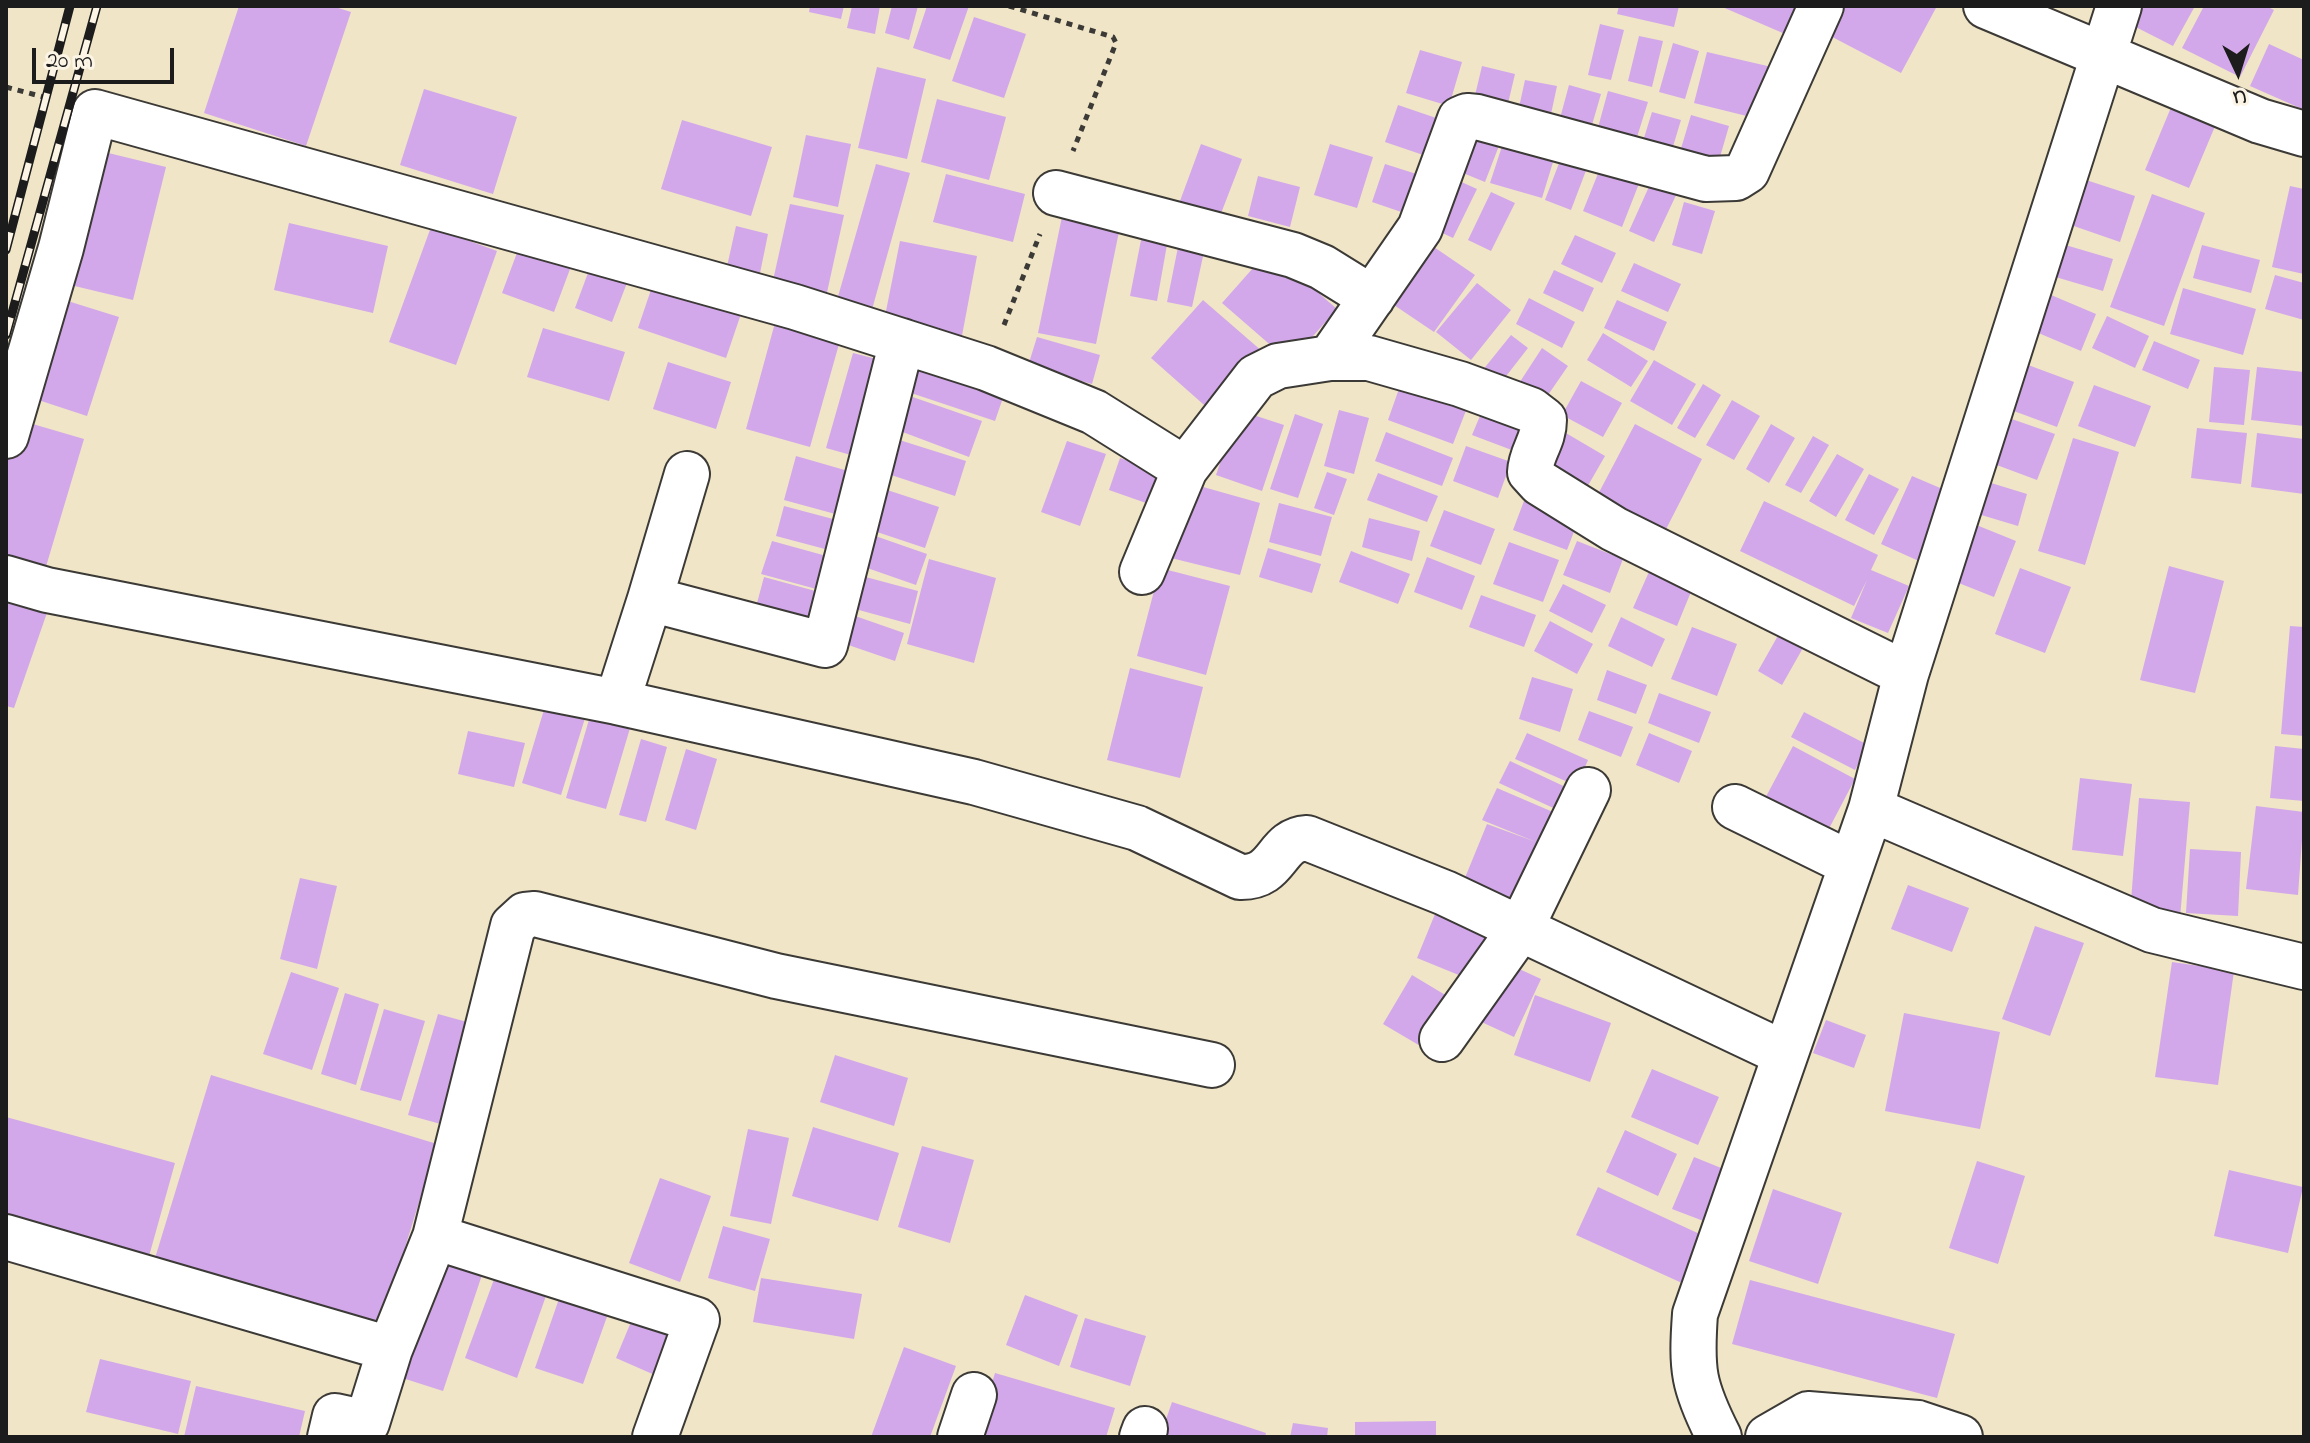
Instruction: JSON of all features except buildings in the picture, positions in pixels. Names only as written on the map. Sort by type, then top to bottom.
[{"type":"street","points":[[1330,358],[1420,228],[1460,119],[1477,117],[1706,179],[1736,178],[1747,171],[1821,6]]},
{"type":"street","points":[[1986,6],[2260,121],[2304,134]]},
{"type":"street","points":[[1719,1437],[1701,1402],[1691,1368],[1695,1314],[1783,1053],[1871,809],[1906,674],[2119,6]]},
{"type":"street","points":[[6,436],[61,248],[95,112],[795,307],[986,368],[1094,412],[1185,469]]},
{"type":"street","points":[[1056,193],[1293,255],[1322,267],[1372,298]]},
{"type":"street","points":[[650,599],[825,645],[902,341]]},
{"type":"street","points":[[1142,572],[1185,469],[1256,377],[1278,366],[1330,358],[1369,358],[1460,384],[1531,410],[1544,420],[1544,437],[1531,458],[1530,472],[1540,483],[1614,529],[1906,674]]},
{"type":"street","points":[[617,702],[687,474]]},
{"type":"street","points":[[6,578],[47,590],[617,702],[1033,799],[1137,828],[1240,877],[1256,878],[1265,873],[1288,844],[1307,838],[1521,928],[1783,1053]]},
{"type":"street","points":[[1442,1039],[1521,928],[1588,790]]},
{"type":"street","points":[[1735,807],[1851,864]]},
{"type":"street","points":[[1871,809],[2152,930],[2304,967]]},
{"type":"street","points":[[330,1437],[335,1416],[367,1423],[390,1349],[435,1237],[513,926],[525,915],[535,914],[776,976],[1212,1065]]},
{"type":"street","points":[[6,1237],[390,1349]]},
{"type":"street","points":[[435,1237],[697,1320],[655,1437]]},
{"type":"street","points":[[960,1437],[974,1395]]},
{"type":"street","points":[[1768,1437],[1808,1414],[1918,1423],[1960,1437]]},
{"type":"railway","points":[[6,250],[70,6]]},
{"type":"railway","points":[[6,335],[97,6]]}]
